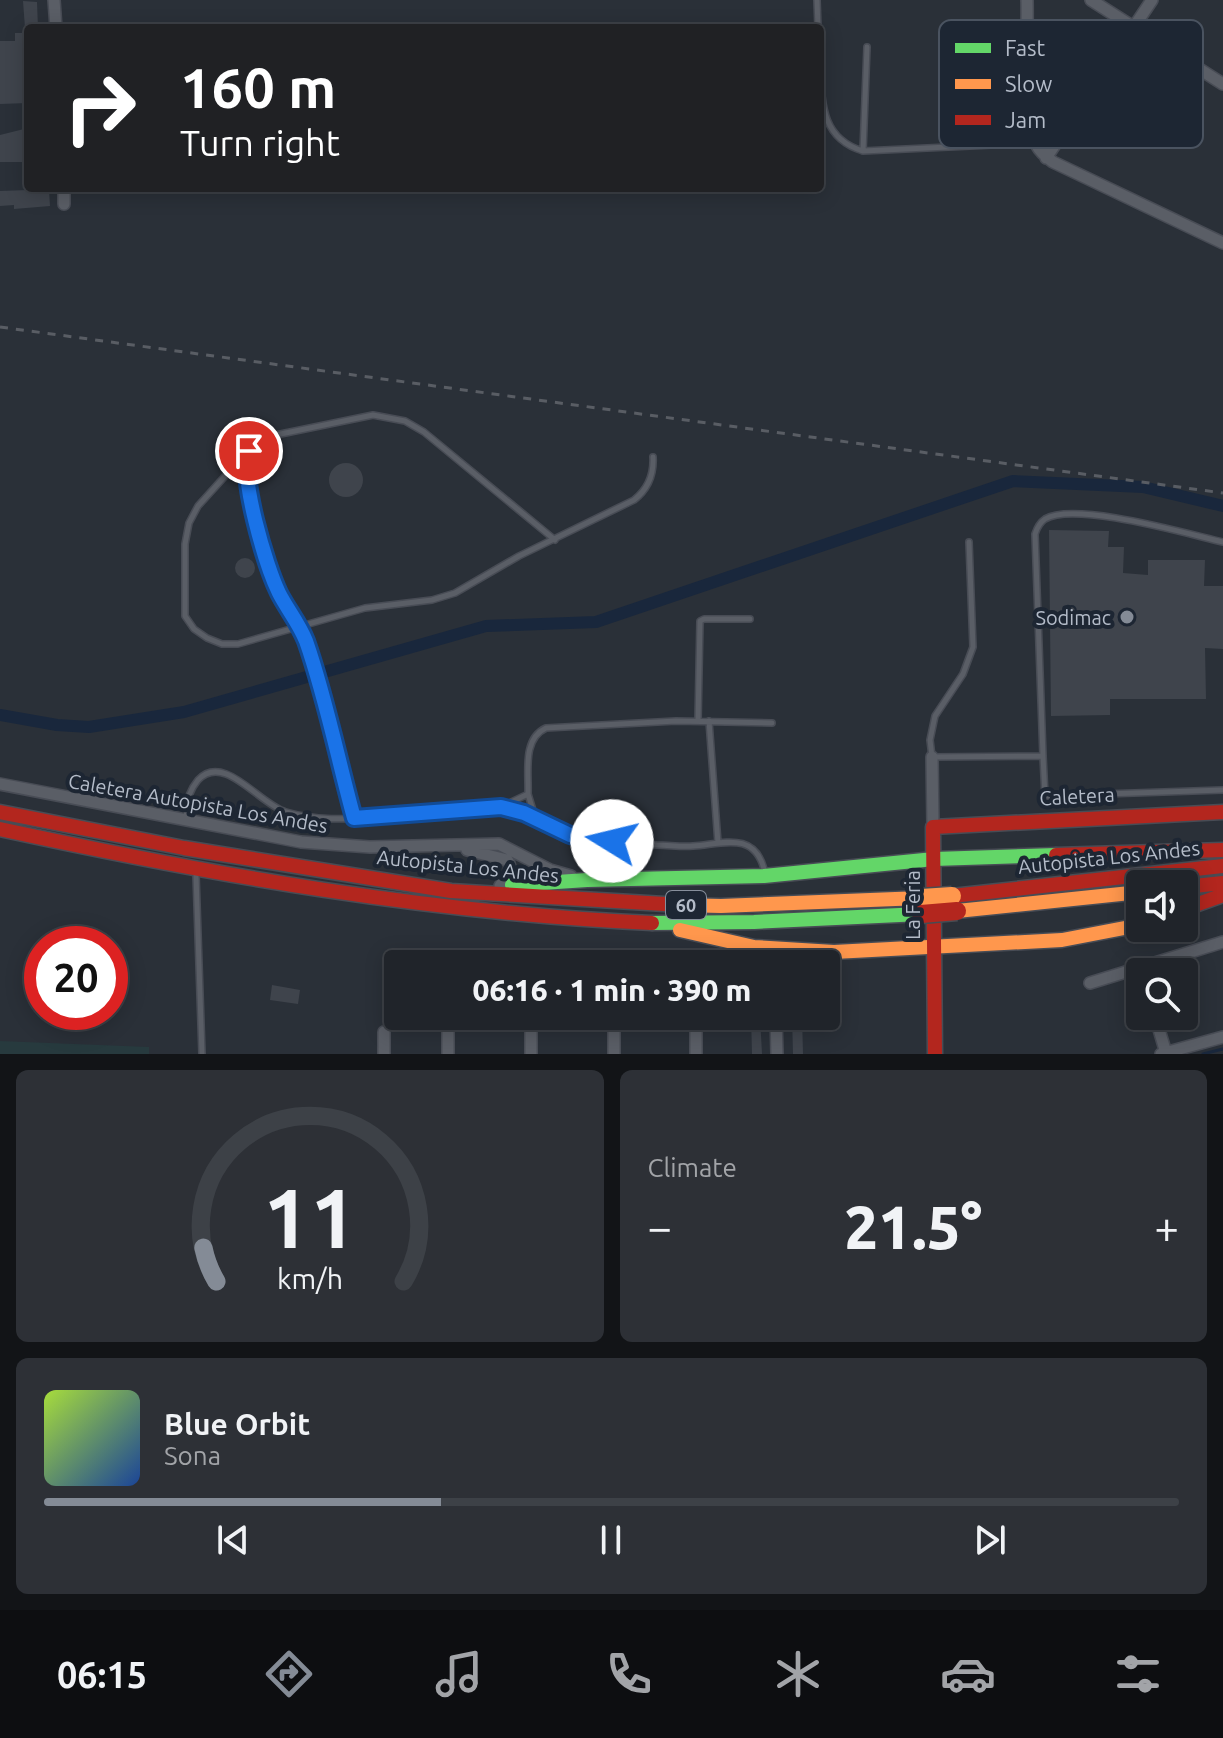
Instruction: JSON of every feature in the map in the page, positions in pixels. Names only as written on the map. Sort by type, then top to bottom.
[{"type":"main road","name":"Autopista Los Andes","points":[[0,812],[184,848],[451,891],[620,903],[921,906]]},
{"type":"main road","name":"Caletera","points":[[933,827],[1223,812]]},
{"type":"main road","name":"La Feria","points":[[933,827],[935,1054]]},
{"type":"main road","name":"Autopista Los Andes","points":[[0,829],[196,870],[472,912],[655,923],[780,921],[921,906],[1126,893]]},
{"type":"main road","points":[[451,891],[587,880],[764,876],[934,859],[1223,850]]},
{"type":"main road","name":"Autopista Los Andes","points":[[955,904],[1223,866]]},
{"type":"main road","name":"Autopista Los Andes","points":[[1198,886],[1223,883]]},
{"type":"main road","points":[[1198,904],[1223,895]]},
{"type":"main road","points":[[655,923],[730,943],[779,950],[834,952],[1062,940],[1126,928]]},
{"type":"street","points":[[54,0],[56,24]]},
{"type":"street","points":[[1027,0],[1028,20]]},
{"type":"street","points":[[1091,0],[1123,20]]},
{"type":"street","points":[[1139,20],[1152,0]]},
{"type":"street","points":[[1203,71],[1223,84]]},
{"type":"street","points":[[1039,148],[1046,158],[1223,243]]},
{"type":"street","points":[[1046,158],[1053,148]]},
{"type":"street","points":[[64,192],[64,204]]},
{"type":"street","name":"La Feria","points":[[932,757],[933,827]]},
{"type":"street","name":"Caletera Autopista Los Andes","points":[[0,784],[266,837],[336,846],[499,844],[550,870],[587,880]]},
{"type":"street","name":"Caletera Autopista Los Andes","points":[[439,846],[489,853],[507,860],[510,867],[500,886]]},
{"type":"street","points":[[1176,958],[1223,942]]},
{"type":"street","points":[[1090,983],[1126,974]]},
{"type":"street","points":[[448,1030],[448,1054]]},
{"type":"street","points":[[531,1030],[531,1054]]},
{"type":"street","points":[[614,1030],[614,1054]]},
{"type":"street","points":[[696,1030],[696,1054]]},
{"type":"street","points":[[776,1030],[777,1054]]},
{"type":"street","points":[[1158,1030],[1164,1053],[1223,1037]]},
{"type":"street","points":[[384,1032],[384,1054]]},
{"type":"lane","points":[[817,0],[818,24]]},
{"type":"lane","points":[[863,151],[867,47]]},
{"type":"lane","points":[[824,114],[833,131],[849,147],[863,151],[939,147]]},
{"type":"lane","points":[[555,540],[424,432],[395,418],[373,415],[266,437],[256,442],[203,498],[189,523],[185,544],[185,616],[194,629],[207,638],[230,644],[365,608],[432,600],[455,593],[519,556],[555,540],[639,496],[651,478],[653,457]]},
{"type":"lane","points":[[249,451],[246,466],[264,556],[278,591],[300,627],[308,648],[354,818]]},
{"type":"lane","points":[[1223,542],[1132,520],[1097,515],[1054,515],[1038,525],[1035,534],[1045,796],[1223,790]]},
{"type":"lane","points":[[969,542],[973,647],[963,674],[935,716],[930,740],[932,757],[1043,756]]},
{"type":"lane","points":[[698,721],[700,621],[750,619]]},
{"type":"lane","points":[[535,818],[528,794],[530,743],[542,730],[698,721],[772,723]]},
{"type":"lane","points":[[709,721],[718,843]]},
{"type":"lane","points":[[187,821],[187,803],[193,787],[204,775],[215,773],[234,776],[263,801],[279,810],[298,815],[354,818],[501,807],[528,794]]},
{"type":"lane","points":[[501,807],[583,838],[666,845],[736,842],[752,848],[760,857],[764,876]]},
{"type":"lane","points":[[196,870],[202,1054]]},
{"type":"green space","points":[[0,1041],[149,1047],[149,1054],[0,1054]]},
{"type":"building","points":[[23,1],[37,2],[38,24],[25,24]]},
{"type":"building","points":[[15,33],[24,33],[24,103],[0,104],[0,41],[15,41]]},
{"type":"building","points":[[24,129],[24,162],[0,162],[0,135]]},
{"type":"building","points":[[0,191],[49,192],[50,206],[14,209],[14,205],[0,206]]},
{"type":"building","points":[[346,463],[358,468],[363,480],[358,492],[346,497],[334,492],[329,480],[334,468]]},
{"type":"building","name":"Sodimac","points":[[1049,530],[1109,531],[1108,547],[1124,547],[1123,573],[1148,575],[1148,560],[1205,560],[1204,586],[1223,586],[1223,649],[1205,648],[1206,699],[1110,699],[1110,715],[1051,716]]},
{"type":"building","points":[[245,558],[252,561],[255,568],[252,575],[245,578],[238,575],[235,568],[238,561]]},
{"type":"building","points":[[272,985],[300,990],[298,1004],[270,1000]]},
{"type":"building","points":[[751,1030],[761,1030],[762,1054],[752,1054]]},
{"type":"building","points":[[792,1030],[802,1030],[803,1054],[793,1054]]},
{"type":"waterway","points":[[0,715],[89,727],[184,712],[486,626],[596,622],[1013,481],[1143,487],[1223,506]]},
{"type":"waterway","points":[[1203,1054],[1223,1049]]},
{"type":"railway","points":[[0,327],[1223,493]]},
{"type":"traffic: fast","points":[[512,885],[764,876],[934,859],[1056,855]]},
{"type":"traffic: fast","points":[[652,923],[754,922],[921,914]]},
{"type":"traffic: slow","points":[[957,911],[1126,893]]},
{"type":"traffic: slow","points":[[921,898],[952,896]]},
{"type":"traffic: slow","points":[[681,905],[921,898]]},
{"type":"traffic: slow","points":[[680,930],[754,947],[834,952],[1062,940],[1126,928]]},
{"type":"traffic: jam","points":[[0,812],[184,848],[451,891],[681,905]]},
{"type":"traffic: jam","points":[[935,1054],[933,827],[1223,812]]},
{"type":"traffic: jam","points":[[0,829],[162,862],[324,890],[487,911],[652,923]]},
{"type":"traffic: jam","points":[[1056,855],[1223,850]]},
{"type":"traffic: jam","points":[[952,896],[1223,866]]},
{"type":"traffic: jam","points":[[1198,886],[1223,883]]},
{"type":"traffic: jam","points":[[1198,904],[1223,895]]},
{"type":"traffic: jam","points":[[921,914],[957,911]]},
{"type":"place","name":"Sodimac","points":[[1127,617]]},
{"type":"route","points":[[249,451],[246,466],[264,556],[286,607],[305,638],[354,818],[501,807],[524,813],[570,835],[612,841]]}]
